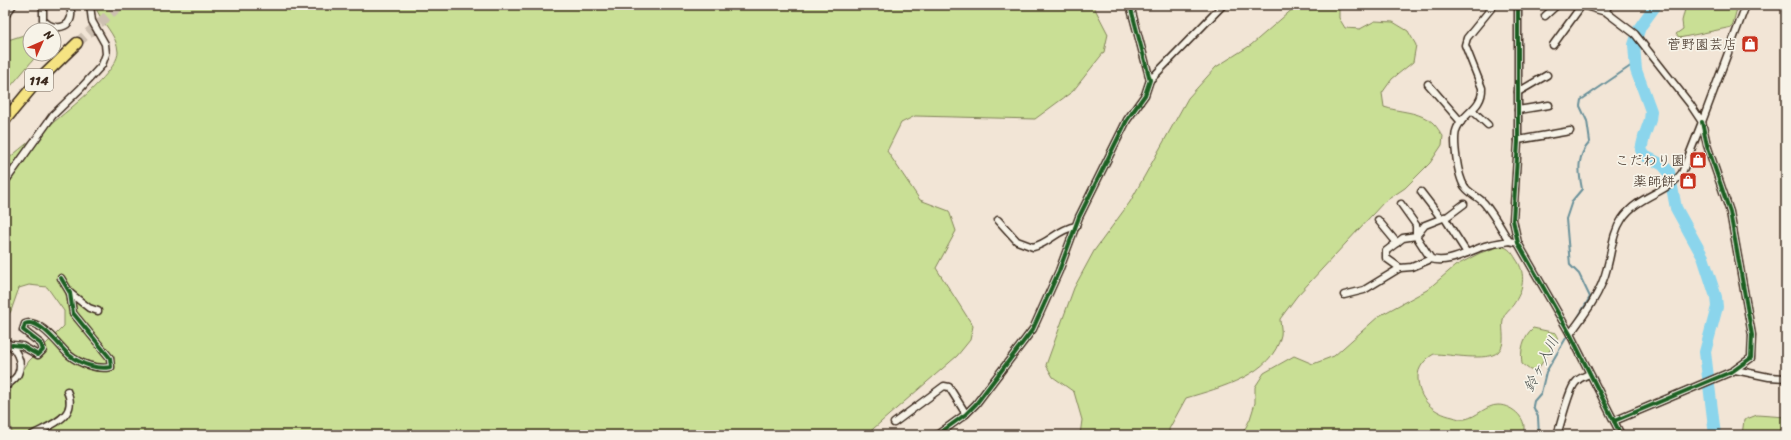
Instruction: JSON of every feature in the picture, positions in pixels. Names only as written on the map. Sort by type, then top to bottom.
[{"type":"highway","name":"114","points":[[5,120],[34,85],[77,43]]},
{"type":"street","points":[[8,10],[13,5]]},
{"type":"street","points":[[43,5],[43,20],[51,27],[58,28],[62,27],[69,20],[71,12],[69,5]]},
{"type":"street","points":[[5,182],[53,115],[102,65],[106,54],[106,44],[92,21],[90,5]]},
{"type":"street","points":[[1130,5],[1150,80]]},
{"type":"street","points":[[937,435],[966,414],[1033,329],[1054,285],[1076,226],[1113,147],[1127,120],[1144,95],[1150,80],[1223,5]]},
{"type":"street","points":[[1494,5],[1467,38],[1465,45],[1482,88],[1480,100],[1473,110],[1461,122],[1457,128],[1454,139],[1460,179],[1466,188],[1483,202],[1509,242]]},
{"type":"street","points":[[1518,5],[1518,140],[1513,220],[1518,244],[1570,334],[1621,435]]},
{"type":"street","points":[[1545,16],[1557,5]]},
{"type":"street","points":[[1553,45],[1582,5],[1606,12],[1635,34],[1642,42],[1702,122],[1730,212],[1752,335],[1751,358],[1735,370],[1614,421]]},
{"type":"street","points":[[1606,12],[1608,5]]},
{"type":"street","points":[[1570,334],[1593,302],[1601,286],[1607,269],[1614,236],[1623,218],[1634,205],[1670,185],[1678,179],[1682,173],[1746,5]]},
{"type":"street","points":[[1518,92],[1547,75]]},
{"type":"street","points":[[1428,84],[1461,122]]},
{"type":"street","points":[[1518,110],[1549,105]]},
{"type":"street","points":[[1473,110],[1488,125]]},
{"type":"street","points":[[1518,140],[1570,131]]},
{"type":"street","points":[[1421,192],[1443,218],[1467,253]]},
{"type":"street","points":[[1401,204],[1416,225],[1416,236],[1431,259],[1440,262],[1483,246],[1509,242],[1518,244]]},
{"type":"street","points":[[1400,268],[1386,258],[1386,251],[1403,238],[1416,236],[1425,225],[1455,213],[1464,204]]},
{"type":"street","points":[[998,220],[1017,241],[1025,245],[1033,246],[1045,242],[1064,228],[1076,226]]},
{"type":"street","points":[[1378,220],[1397,242]]},
{"type":"street","points":[[1344,295],[1364,290],[1400,268],[1412,267],[1431,259]]},
{"type":"street","points":[[61,278],[70,293],[89,308],[98,311]]},
{"type":"street","points":[[5,341],[12,345],[22,346],[38,355],[40,354],[43,350],[41,344],[23,330],[25,324],[28,322],[36,324],[70,356],[79,361],[101,369],[111,367],[110,358],[73,313],[70,293]]},
{"type":"street","points":[[5,388],[18,375],[20,367],[12,345]]},
{"type":"street","points":[[1735,370],[1769,377],[1786,378]]},
{"type":"street","points":[[1557,435],[1571,388],[1576,382],[1589,374]]},
{"type":"street","points":[[894,423],[944,386],[949,387],[966,414]]},
{"type":"street","points":[[32,435],[64,416],[69,410],[71,400],[67,391]]},
{"type":"green space","points":[[95,5],[1093,5],[1108,34],[1104,52],[1073,91],[1035,119],[915,116],[901,123],[887,151],[920,200],[949,211],[956,231],[936,268],[973,326],[970,340],[957,356],[866,435],[8,435],[12,433],[5,398],[29,361],[64,326],[64,311],[47,287],[29,285],[19,288],[11,311],[5,320],[5,162],[88,93],[114,64],[118,52],[117,46],[112,34],[100,17]]},
{"type":"green space","points":[[1300,5],[1337,5],[1339,8],[1339,18],[1345,28],[1360,29],[1375,21],[1393,22],[1408,31],[1416,45],[1413,62],[1392,79],[1382,93],[1384,107],[1413,113],[1431,121],[1443,136],[1442,145],[1430,163],[1405,188],[1384,202],[1297,296],[1280,319],[1281,335],[1276,349],[1256,370],[1243,378],[1214,390],[1186,398],[1169,429],[1169,435],[1080,435],[1082,420],[1074,392],[1053,377],[1046,365],[1074,288],[1094,251],[1130,202],[1188,98],[1216,67],[1251,45],[1295,7]]},
{"type":"green space","points":[[1686,5],[1738,5],[1732,27],[1679,38],[1676,34],[1683,29],[1682,21]]},
{"type":"green space","points":[[22,36],[22,62],[31,62],[5,93],[5,41]]},
{"type":"green space","points":[[1501,246],[1508,249],[1513,254],[1523,276],[1519,294],[1504,318],[1503,341],[1501,349],[1493,355],[1486,357],[1434,354],[1425,361],[1419,371],[1419,386],[1424,399],[1428,404],[1439,412],[1459,419],[1469,418],[1489,407],[1498,405],[1509,408],[1522,419],[1524,430],[1522,435],[1242,435],[1250,419],[1255,403],[1255,387],[1264,373],[1294,356],[1313,364],[1334,356],[1379,316],[1427,290],[1455,266],[1480,253]]},
{"type":"green space","points":[[1533,328],[1556,333],[1558,337],[1537,371],[1530,370],[1522,364],[1521,359],[1525,340]]},
{"type":"green space","points":[[1757,415],[1786,417],[1786,435],[1742,435],[1744,420]]},
{"type":"waterway","points":[[1656,5],[1640,27],[1634,45],[1636,70],[1651,111],[1650,120],[1641,150],[1645,156],[1663,165],[1669,172],[1676,208],[1703,257],[1716,297],[1717,307],[1705,352],[1715,435]]},
{"type":"waterway","name":"鈴ヶ入川","points":[[1573,326],[1590,297],[1579,274],[1570,265],[1566,219],[1572,201],[1582,189],[1579,169],[1583,153],[1590,142],[1587,121],[1580,106],[1581,100],[1635,63]]},
{"type":"waterway","name":"鈴ヶ入川","points":[[1539,435],[1538,417],[1533,406],[1534,401],[1541,393],[1546,372],[1569,333]]},
{"type":"tunnel","points":[[77,43],[120,5]]},
{"type":"cycle path","points":[[937,435],[966,414],[976,404],[1033,329],[1059,271],[1079,217],[1127,120],[1145,95],[1150,80],[1130,5]]},
{"type":"cycle path","points":[[1518,5],[1518,142],[1513,220],[1518,243],[1570,334],[1621,435]]},
{"type":"cycle path","points":[[1614,421],[1733,371],[1751,358],[1752,335],[1730,212],[1707,145],[1702,122]]},
{"type":"cycle path","points":[[12,345],[22,346],[38,355],[43,350],[41,344],[23,330],[25,324],[31,323],[43,329],[69,355],[78,361],[89,366],[100,368],[111,367],[110,358],[73,313],[70,293],[61,278]]},
{"type":"place","name":"菅野園芸店","points":[[1750,44]]},
{"type":"place","name":"こだわり園","points":[[1698,160]]},
{"type":"place","name":"薬師餅","points":[[1688,181]]}]
